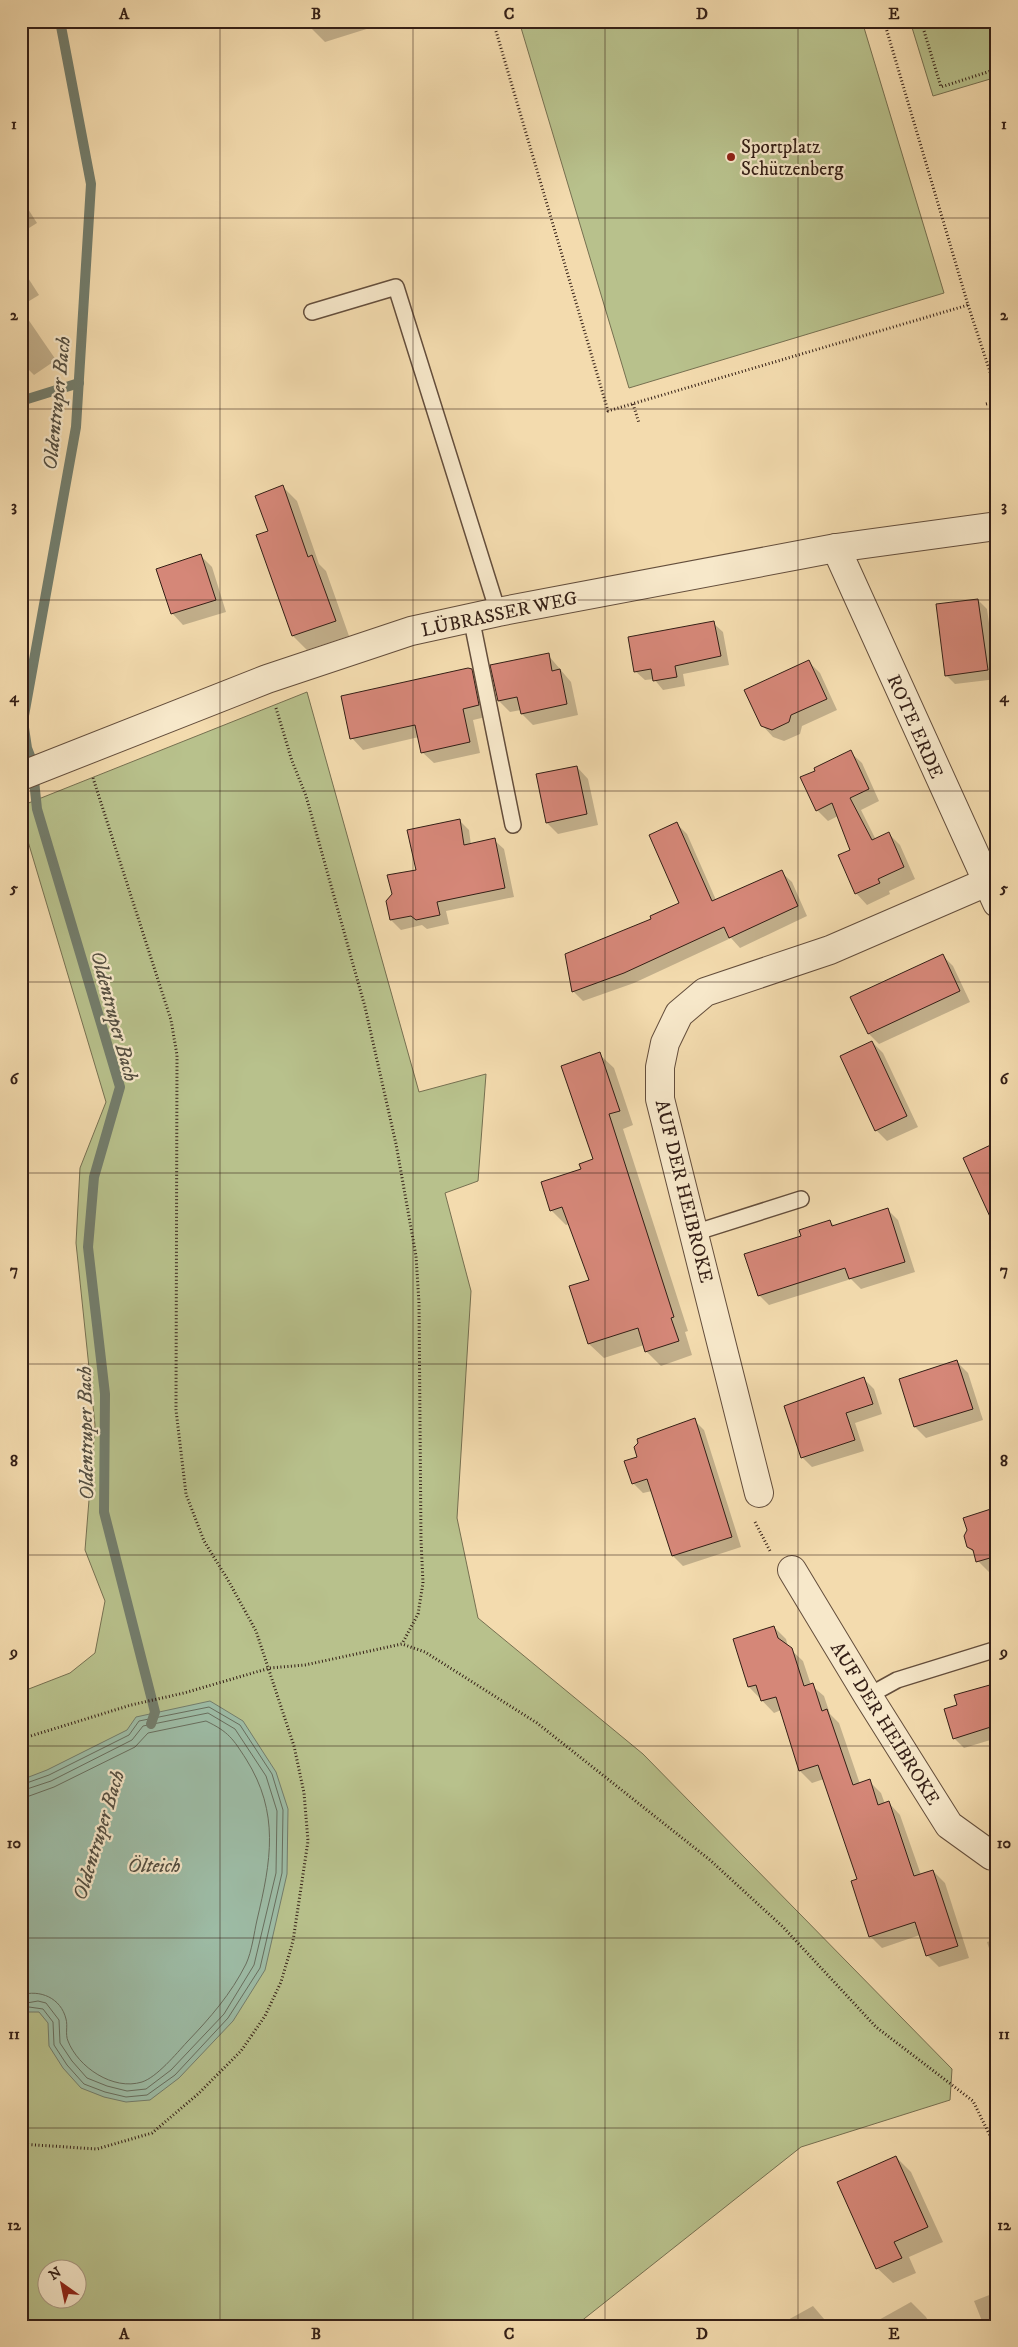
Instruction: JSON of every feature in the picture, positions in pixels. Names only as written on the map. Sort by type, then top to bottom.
[{"type":"street","name":"LÜBRASSER WEG","points":[[21,776],[267,679],[404,634],[471,617],[836,548],[997,526]]},
{"type":"street","name":"ROTE ERDE","points":[[836,548],[992,893]]},
{"type":"street","name":"AUF DER HEIBROKE","points":[[759,1492],[660,1099],[660,1066],[665,1044],[679,1014],[705,992],[992,893]]},
{"type":"street","name":"AUF DER HEIBROKE","points":[[792,1570],[949,1825],[992,1856],[997,1852]]},
{"type":"lane","points":[[312,312],[396,287],[498,612]]},
{"type":"lane","points":[[471,617],[513,825]]},
{"type":"lane","points":[[694,1233],[801,1199]]},
{"type":"lane","points":[[868,1696],[897,1680],[997,1649]]},
{"type":"path","points":[[493,21],[608,411],[968,305]]},
{"type":"path","points":[[884,21],[968,305],[997,394]]},
{"type":"path","points":[[921,21],[941,87],[997,69]]},
{"type":"path","points":[[986,404],[997,401]]},
{"type":"path","points":[[633,404],[639,423]]},
{"type":"path","points":[[267,679],[292,761],[306,796],[365,1007],[396,1144],[416,1256],[420,1303],[420,1530],[423,1583],[418,1614],[402,1644]]},
{"type":"path","points":[[21,2144],[97,2149],[152,2133],[198,2094],[241,2051],[265,2016],[281,1982],[292,1941],[308,1841],[302,1784],[294,1746],[270,1668],[256,1631],[204,1541],[186,1494],[176,1410],[177,1055],[168,1011],[124,869],[72,756]]},
{"type":"path","points":[[759,1492],[752,1516],[765,1544],[774,1556],[792,1570]]},
{"type":"path","points":[[21,1739],[131,1705],[184,1693],[270,1668],[305,1666],[402,1644],[425,1652],[537,1723],[710,1860],[783,1927],[876,2027],[973,2101],[997,2150]]},
{"type":"green space","name":"Sportplatz Schützenberg","points":[[519,21],[862,21],[944,293],[629,388]]},
{"type":"green space","points":[[910,21],[997,21],[997,77],[933,96]]},
{"type":"green space","points":[[307,692],[419,1092],[486,1074],[478,1181],[445,1193],[471,1291],[457,1518],[478,1618],[643,1754],[952,2069],[950,2100],[801,2147],[575,2326],[21,2326],[21,1692],[70,1673],[95,1653],[105,1601],[85,1550],[95,1425],[76,1243],[80,1168],[106,1102],[21,818],[21,806]]},
{"type":"water","name":"Ölteich","points":[[210,1701],[243,1721],[276,1772],[288,1809],[287,1874],[265,1970],[233,2021],[179,2078],[150,2100],[126,2102],[104,2097],[81,2088],[63,2068],[49,2046],[48,2023],[39,2012],[29,2012],[21,2017],[21,1780],[47,1770],[127,1730],[136,1717]]},
{"type":"building","points":[[283,485],[308,557],[312,555],[336,621],[292,636],[256,535],[268,531],[255,496]]},
{"type":"building","points":[[201,554],[216,600],[171,614],[156,569]]},
{"type":"building","points":[[978,599],[988,670],[945,676],[936,604]]},
{"type":"building","points":[[714,621],[721,656],[675,666],[677,677],[653,681],[651,669],[634,672],[628,637]]},
{"type":"building","points":[[549,653],[552,671],[560,669],[567,704],[521,714],[517,697],[498,701],[490,665]]},
{"type":"building","points":[[809,660],[827,699],[791,715],[789,722],[772,730],[761,726],[744,690]]},
{"type":"building","points":[[468,668],[472,669],[479,705],[463,709],[470,742],[421,753],[415,725],[350,739],[341,696]]},
{"type":"building","points":[[851,750],[869,789],[850,798],[872,840],[889,832],[904,867],[878,879],[880,883],[855,894],[838,855],[850,850],[832,803],[816,811],[800,777],[815,771],[814,768]]},
{"type":"building","points":[[577,766],[587,814],[546,823],[536,774]]},
{"type":"building","points":[[460,819],[464,845],[495,838],[505,888],[437,902],[440,915],[416,920],[411,916],[390,920],[386,901],[392,894],[387,875],[416,870],[407,830]]},
{"type":"building","points":[[677,822],[712,901],[782,870],[798,906],[729,938],[724,927],[624,973],[572,992],[565,954],[651,919],[650,916],[679,903],[649,835]]},
{"type":"building","points":[[943,954],[960,991],[868,1034],[850,997]]},
{"type":"building","points":[[872,1041],[907,1116],[875,1131],[840,1056]]},
{"type":"building","points":[[600,1052],[620,1111],[609,1114],[674,1317],[671,1318],[679,1341],[645,1352],[638,1328],[588,1344],[569,1286],[589,1280],[562,1207],[550,1211],[541,1182],[581,1169],[579,1164],[593,1159],[561,1066]]},
{"type":"building","points":[[997,1142],[997,1232],[963,1158]]},
{"type":"building","points":[[888,1208],[905,1262],[849,1279],[845,1268],[758,1296],[744,1254],[801,1236],[799,1230],[830,1220],[832,1226]]},
{"type":"building","points":[[957,1360],[973,1409],[914,1427],[899,1379]]},
{"type":"building","points":[[864,1377],[873,1404],[846,1413],[855,1440],[801,1458],[784,1406]]},
{"type":"building","points":[[695,1418],[732,1537],[672,1556],[647,1479],[632,1484],[624,1461],[637,1457],[634,1447],[638,1443],[637,1439]]},
{"type":"building","points":[[997,1507],[997,1556],[976,1562],[973,1550],[967,1547],[964,1536],[967,1530],[963,1518]]},
{"type":"building","points":[[774,1626],[778,1638],[792,1648],[804,1686],[813,1683],[822,1711],[827,1709],[853,1785],[870,1779],[878,1805],[889,1801],[914,1876],[933,1870],[958,1946],[926,1956],[915,1922],[869,1937],[851,1881],[857,1879],[818,1765],[799,1771],[776,1697],[761,1701],[756,1685],[748,1687],[733,1639]]},
{"type":"building","points":[[997,1683],[997,1725],[953,1739],[944,1709],[957,1705],[954,1695]]},
{"type":"building","points":[[896,2156],[928,2227],[894,2242],[902,2258],[876,2269],[837,2182]]},
{"type":"waterway","name":"Oldentruper Bach","points":[[60,21],[91,184],[76,427],[23,721],[27,748],[32,761],[37,809],[120,1087],[94,1177],[88,1247],[105,1394],[104,1512],[155,1712],[151,1724]]},
{"type":"waterway","points":[[21,401],[79,383]]},
{"type":"place","name":"Sportplatz Schützenberg","points":[[731,157]]}]
